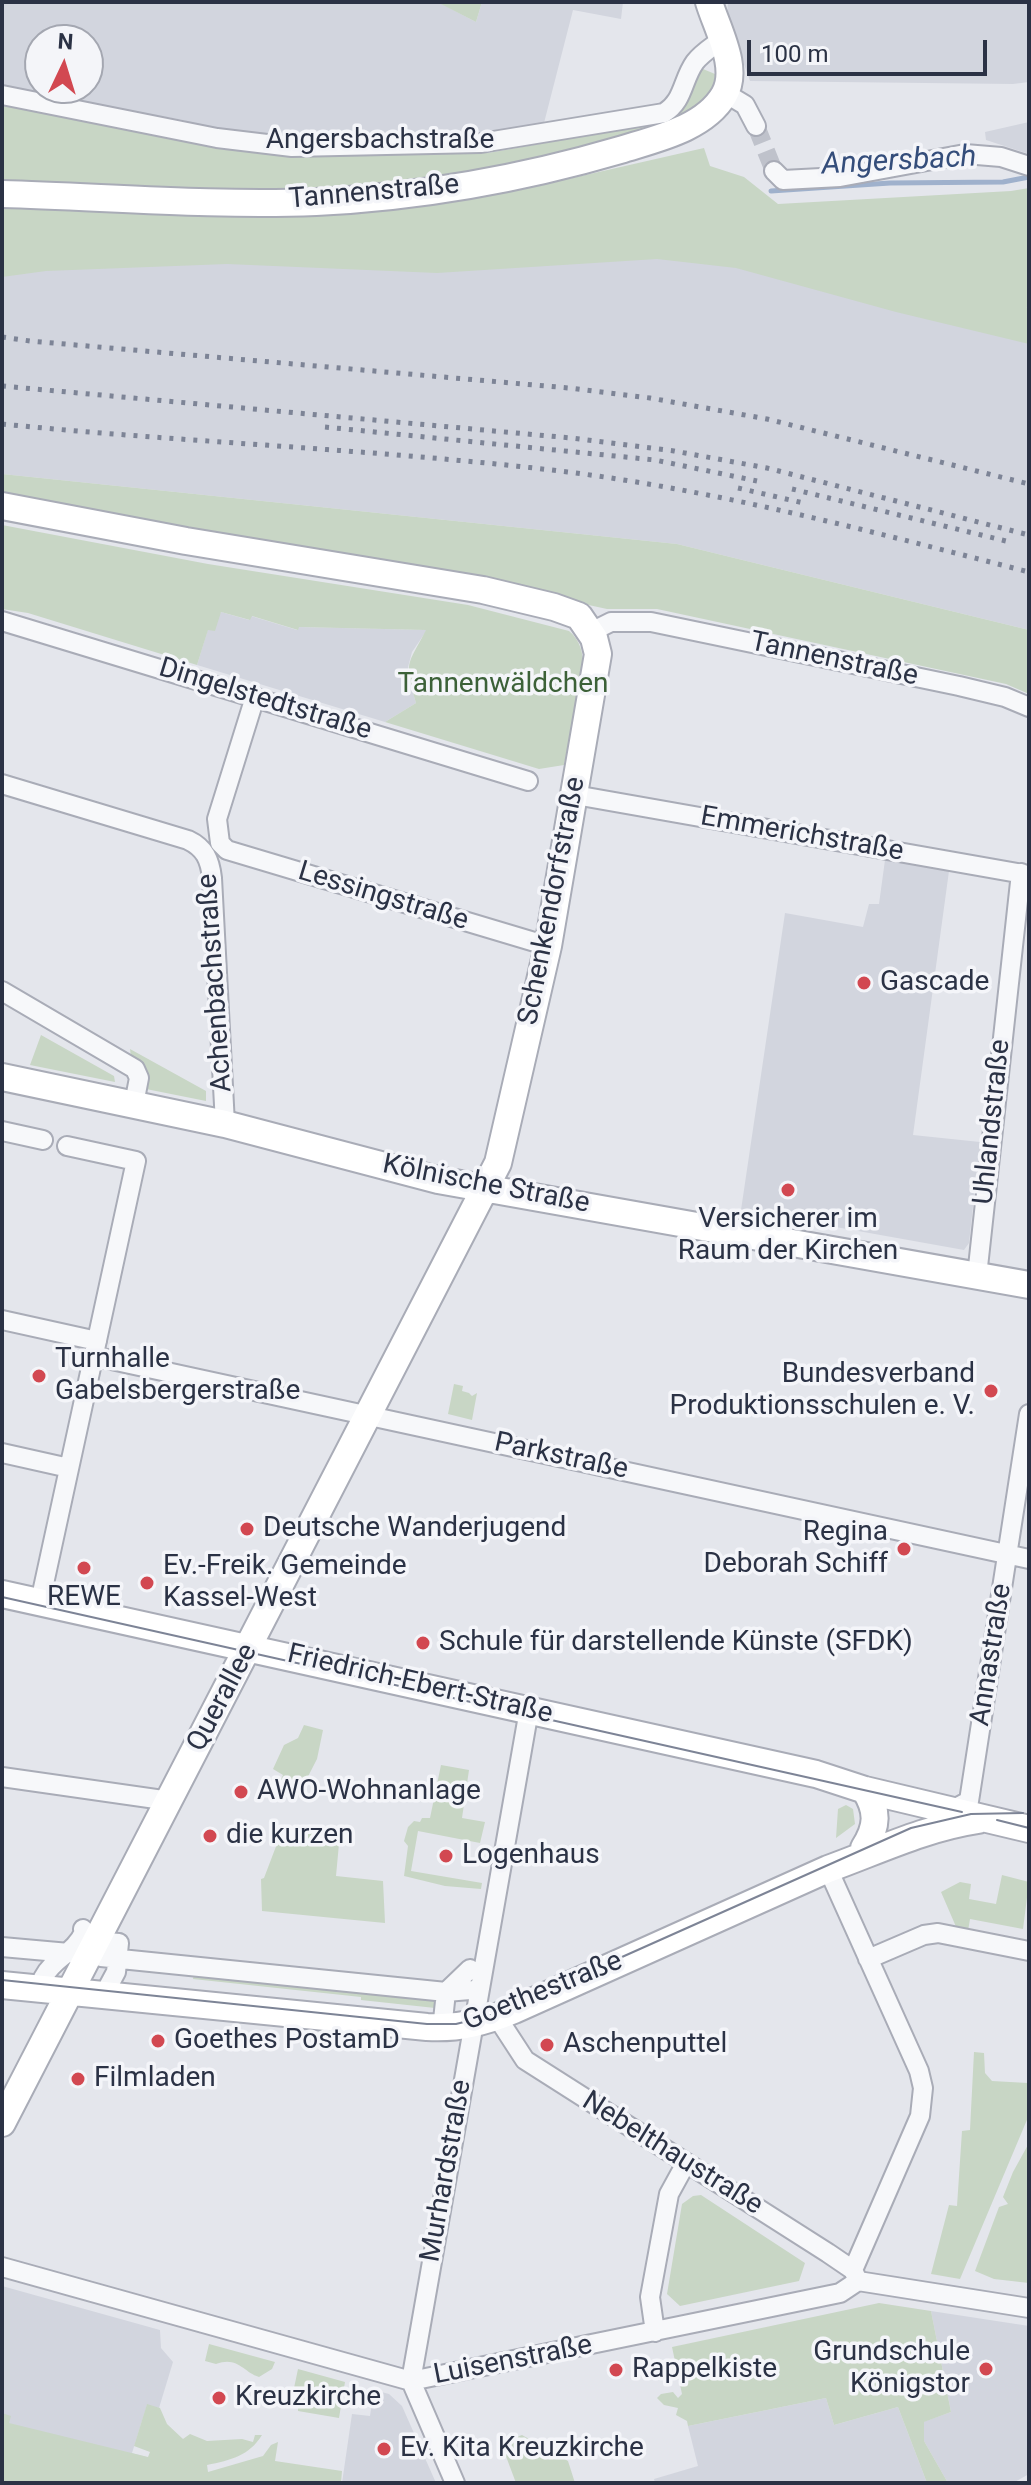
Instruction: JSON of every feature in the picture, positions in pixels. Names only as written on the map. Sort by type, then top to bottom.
[{"type":"street","points":[[709,2],[730,71],[725,93],[745,105],[756,126]]},
{"type":"street","name":"Angersbachstraße","points":[[2,95],[217,138],[292,147],[481,143],[664,113],[677,103],[694,64],[721,40]]},
{"type":"street","name":"Tannenstraße","points":[[2,194],[315,202],[429,192],[512,178],[654,139],[707,115],[725,93]]},
{"type":"street","points":[[774,171],[783,180],[840,177],[965,154],[1001,157],[1029,166]]},
{"type":"street","points":[[2,506],[186,541],[483,590],[554,607],[585,624]]},
{"type":"street","name":"Dingelstedtstraße","points":[[2,621],[528,781]]},
{"type":"street","name":"Tannenstraße","points":[[585,624],[651,622],[959,686],[1005,697],[1029,707]]},
{"type":"street","name":"Schenkendorfstraße","points":[[487,1188],[498,1163],[548,946],[597,669],[598,654],[585,624]]},
{"type":"street","name":"Achenbachstraße","points":[[220,843],[217,819],[255,697]]},
{"type":"street","name":"Achenbachstraße","points":[[2,784],[199,845],[206,853],[212,878],[225,1124]]},
{"type":"street","name":"Emmerichstraße","points":[[575,795],[1025,874]]},
{"type":"street","name":"Lessingstraße","points":[[220,843],[227,850],[548,946]]},
{"type":"street","name":"Uhlandstraße","points":[[977,1276],[1025,874]]},
{"type":"street","points":[[2,991],[135,1069],[139,1078],[134,1104]]},
{"type":"street","name":"Kölnische Straße","points":[[2,1077],[225,1124],[438,1180],[1029,1285]]},
{"type":"street","points":[[2,1131],[43,1140]]},
{"type":"street","points":[[40,1602],[136,1161],[67,1146]]},
{"type":"street","name":"Querallee","points":[[2,2123],[487,1188]]},
{"type":"street","name":"Parkstraße","points":[[2,1320],[95,1348],[369,1415],[1029,1559]]},
{"type":"street","name":"Annastraße","points":[[975,1809],[1007,1554],[1029,1414]]},
{"type":"street","points":[[2,1453],[69,1468]]},
{"type":"street","name":"Friedrich-Ebert-Straße","points":[[2,1594],[837,1779],[865,1790],[975,1809],[1029,1814]]},
{"type":"street","name":"Murhardstraße","points":[[411,2381],[529,1710]]},
{"type":"street","points":[[2,1777],[170,1801]]},
{"type":"street","name":"Friedrich-Ebert-Straße","points":[[837,1779],[867,1780],[975,1809],[1029,1829]]},
{"type":"street","points":[[864,1848],[872,1836],[876,1812],[865,1790]]},
{"type":"street","name":"Goethestraße","points":[[828,1869],[864,1848],[975,1809]]},
{"type":"street","name":"Goethestraße","points":[[2,1985],[453,2028],[475,2004],[875,1853],[975,1809]]},
{"type":"street","points":[[828,1869],[919,2071],[923,2098],[920,2116],[855,2275],[1029,2308]]},
{"type":"street","points":[[868,1959],[924,1935],[938,1933],[1029,1951]]},
{"type":"street","points":[[2,1947],[96,1945],[446,1992],[475,2004]]},
{"type":"street","points":[[43,1978],[50,1965],[96,1945]]},
{"type":"street","points":[[96,1945],[115,1984]]},
{"type":"street","points":[[443,2020],[446,1992],[470,1969],[475,2004]]},
{"type":"street","name":"Nebelthaustraße","points":[[475,2004],[525,2060],[855,2275]]},
{"type":"street","points":[[655,2332],[650,2297],[669,2194],[686,2163]]},
{"type":"street","name":"Luisenstraße","points":[[2,2267],[411,2381],[840,2293],[855,2275]]},
{"type":"street","points":[[411,2381],[455,2483]]},
{"type":"shaded area","points":[[2,2],[438,2],[476,22],[482,2],[623,2],[621,19],[573,10],[544,123],[488,133],[290,135],[217,131],[183,120],[92,104],[104,104],[104,24],[24,24],[24,92],[2,88]]},
{"type":"shaded area","points":[[728,2],[1029,2],[1029,82],[750,81],[727,16]]},
{"type":"shaded area","points":[[1029,122],[1029,154],[986,140],[985,132]]},
{"type":"shaded area","points":[[603,172],[675,205],[863,250],[1029,307],[1029,630],[677,544],[2,474],[2,206],[409,205]]},
{"type":"shaded area","points":[[221,612],[249,620],[251,616],[297,630],[298,627],[427,630],[412,652],[408,667],[416,703],[385,722],[197,665],[208,629]]},
{"type":"shaded area","points":[[885,860],[949,871],[913,1135],[980,1142],[969,1243],[964,1250],[741,1210],[785,913],[863,927],[869,904],[879,904]]},
{"type":"shaded area","points":[[2,2286],[160,2330],[161,2348],[173,2362],[159,2408],[147,2405],[132,2453],[192,2470],[2,2483]]},
{"type":"shaded area","name":"Grundschule Königstor","points":[[931,2311],[1029,2326],[1029,2474],[1013,2483],[948,2483],[924,2441],[923,2422],[951,2412]]},
{"type":"shaded area","name":"Ev. Kita Kreuzkirche","points":[[374,2390],[389,2394],[402,2406],[436,2483],[342,2483],[352,2414],[370,2416]]},
{"type":"shaded area","points":[[826,2398],[834,2425],[898,2407],[927,2483],[655,2483],[654,2479],[698,2466],[688,2426]]},
{"type":"green space","points":[[437,2],[482,2],[476,22]]},
{"type":"green space","points":[[703,69],[715,74],[712,88],[700,105],[682,117],[679,111],[687,102],[698,72]]},
{"type":"green space","points":[[2,100],[290,153],[488,153],[619,130],[670,117],[674,122],[510,167],[411,183],[294,191],[2,181]]},
{"type":"green space","points":[[704,148],[710,166],[744,177],[778,204],[1029,188],[1029,307],[1026,307],[1029,309],[1029,344],[896,312],[736,268],[657,259],[437,273],[227,264],[46,271],[2,277],[2,206],[409,205],[546,184]]},
{"type":"green space","points":[[2,474],[677,544],[1029,630],[1029,694],[1006,684],[657,609],[607,609],[478,581],[249,542],[2,494]]},
{"type":"green space","name":"Tannenwäldchen","points":[[2,525],[208,564],[468,605],[569,631],[580,648],[583,668],[564,765],[539,769],[385,722],[416,703],[409,664],[426,630],[299,627],[298,630],[252,616],[250,620],[221,612],[215,631],[208,630],[197,665],[28,613],[2,609]]},
{"type":"green space","points":[[41,1035],[114,1076],[115,1082],[30,1065]]},
{"type":"green space","points":[[130,1049],[206,1091],[206,1101],[146,1089]]},
{"type":"green space","points":[[454,1384],[463,1386],[462,1391],[472,1396],[477,1393],[472,1420],[448,1414]]},
{"type":"green space","points":[[304,1725],[323,1730],[317,1759],[298,1796],[278,1786],[283,1775],[273,1769],[284,1745],[298,1738]]},
{"type":"green space","points":[[441,1765],[469,1770],[462,1818],[485,1822],[480,1843],[418,1831],[411,1871],[482,1883],[481,1889],[445,1886],[404,1876],[408,1846],[404,1841],[408,1827],[414,1821],[430,1818]]},
{"type":"green space","points":[[846,1805],[853,1809],[855,1824],[836,1838],[838,1809]]},
{"type":"green space","points":[[283,1828],[340,1833],[336,1876],[383,1881],[385,1923],[262,1911],[261,1879]]},
{"type":"green space","points":[[1002,1875],[1029,1882],[1023,1929],[970,1919],[968,1931],[957,1929],[941,1892],[960,1882],[971,1884],[969,1899],[996,1904]]},
{"type":"green space","points":[[194,1972],[436,1996],[435,2008],[193,1979]]},
{"type":"green space","points":[[974,2052],[984,2053],[985,2073],[992,2081],[1028,2083],[1029,2115],[960,2279],[931,2274],[949,2205],[957,2206],[962,2131],[970,2130]]},
{"type":"green space","points":[[1029,2143],[1029,2283],[994,2279],[975,2271],[999,2207],[1008,2204],[1003,2197]]},
{"type":"green space","points":[[701,2195],[805,2263],[799,2281],[680,2306],[667,2294],[682,2204],[693,2196]]},
{"type":"green space","points":[[879,2303],[931,2311],[951,2412],[924,2422],[924,2441],[948,2483],[927,2483],[898,2407],[834,2425],[826,2398],[688,2426],[687,2421],[676,2415],[678,2408],[664,2405],[657,2398],[673,2392],[678,2398],[682,2394],[672,2347]]},
{"type":"green space","points":[[209,2344],[275,2362],[272,2369],[259,2377],[235,2363],[205,2361]]},
{"type":"green space","points":[[298,2369],[345,2382],[339,2418],[298,2411],[298,2393],[294,2388]]},
{"type":"green space","points":[[147,2404],[160,2408],[167,2424],[183,2439],[190,2434],[207,2441],[242,2439],[253,2442],[255,2435],[262,2435],[239,2456],[207,2465],[208,2472],[263,2456],[271,2445],[278,2442],[275,2461],[342,2471],[341,2483],[2,2483],[2,2413],[11,2416],[9,2423],[148,2457],[150,2452],[134,2446]]},
{"type":"green space","points":[[522,2435],[568,2461],[575,2483],[516,2483],[501,2443]]},
{"type":"waterway","name":"Angersbach","points":[[771,191],[890,183],[1003,182],[1029,177]]},
{"type":"tunnel","points":[[756,126],[774,171]]},
{"type":"tram line","points":[[2,1597],[962,1812]]},
{"type":"tram line","points":[[2,1980],[427,2024],[456,2024],[492,2015],[911,1828],[971,1814],[1023,1813]]},
{"type":"tram line","points":[[997,1820],[1029,1828]]},
{"type":"railway","points":[[2,337],[650,398],[767,419],[1029,484]]},
{"type":"railway","points":[[2,386],[571,438],[674,451],[767,468],[1029,535]]},
{"type":"railway","points":[[2,424],[427,457],[627,480],[800,515],[1029,572]]},
{"type":"railway","points":[[325,427],[655,460],[757,481]]},
{"type":"railway","points":[[738,488],[808,504]]},
{"type":"railway","points":[[792,489],[1010,542]]},
{"type":"place","name":"Gascade","points":[[864,983]]},
{"type":"place","name":"Versicherer im Raum der Kirchen","points":[[788,1190]]},
{"type":"place","name":"Turnhalle Gabelsbergerstraße","points":[[39,1376]]},
{"type":"place","name":"Bundesverband Produktionsschulen e. V.","points":[[991,1391]]},
{"type":"place","name":"Deutsche Wanderjugend","points":[[247,1529]]},
{"type":"place","name":"Regina Deborah Schiff","points":[[904,1549]]},
{"type":"place","name":"REWE","points":[[84,1568]]},
{"type":"place","name":"Ev.-Freik. Gemeinde Kassel-West","points":[[147,1583]]},
{"type":"place","name":"Schule für darstellende Künste (SFDK)","points":[[423,1643]]},
{"type":"place","name":"AWO-Wohnanlage","points":[[241,1792]]},
{"type":"place","name":"die kurzen","points":[[210,1836]]},
{"type":"place","name":"Logenhaus","points":[[446,1856]]},
{"type":"place","name":"Goethes PostamD","points":[[158,2041]]},
{"type":"place","name":"Aschenputtel","points":[[547,2045]]},
{"type":"place","name":"Filmladen","points":[[78,2079]]},
{"type":"place","name":"Grundschule Königstor","points":[[986,2369]]},
{"type":"place","name":"Rappelkiste","points":[[616,2370]]},
{"type":"place","name":"Kreuzkirche","points":[[219,2398]]},
{"type":"place","name":"Ev. Kita Kreuzkirche","points":[[384,2449]]}]
